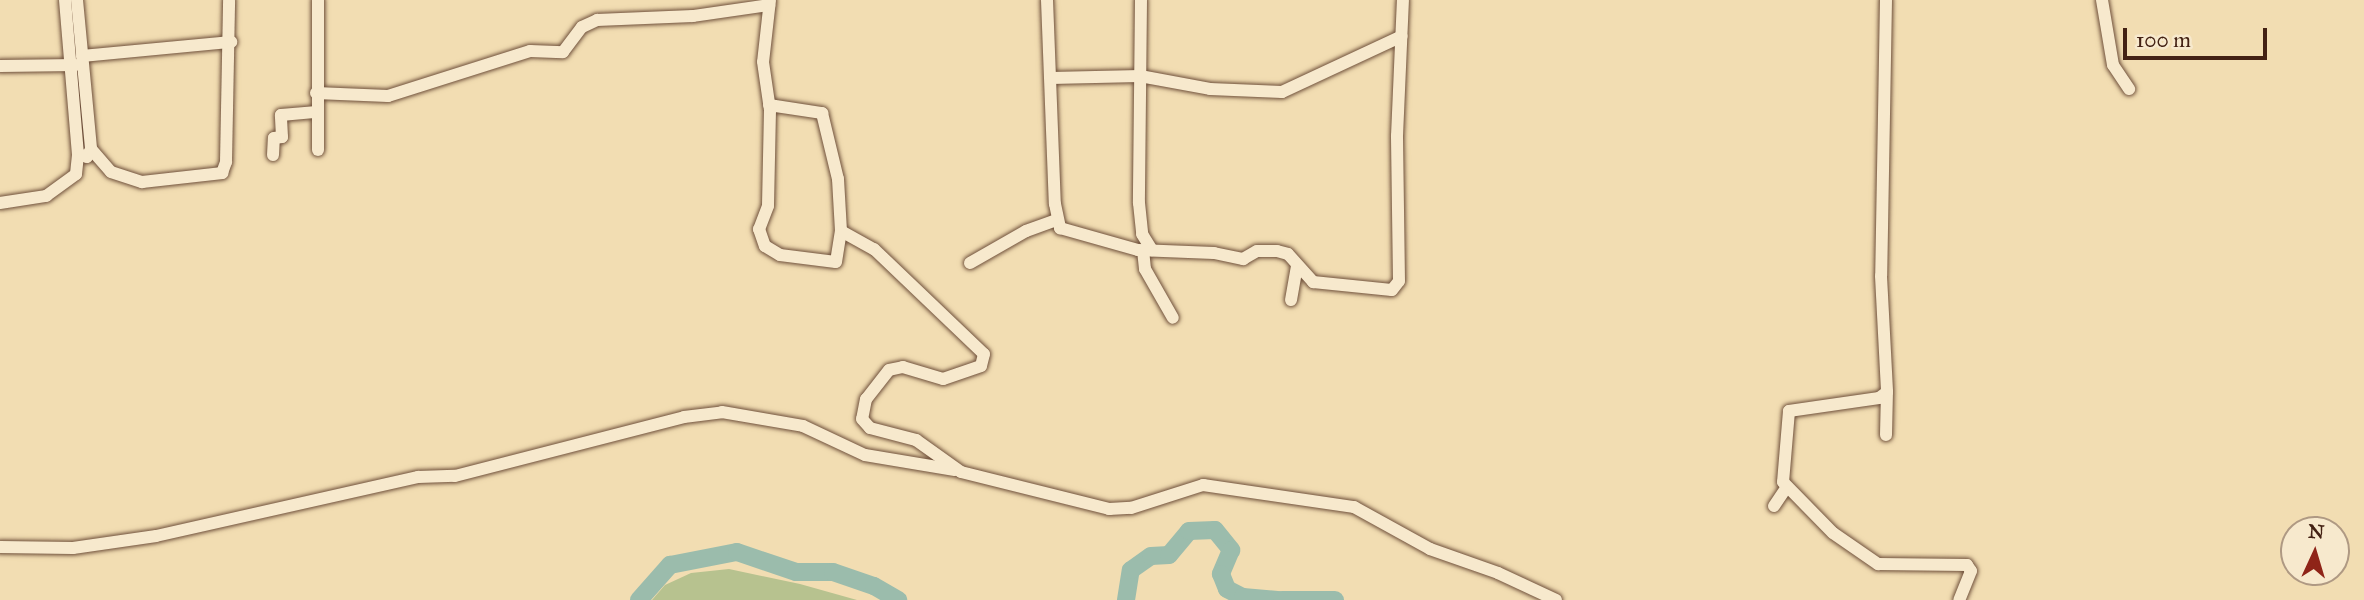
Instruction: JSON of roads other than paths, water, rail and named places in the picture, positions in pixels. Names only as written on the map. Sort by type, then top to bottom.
[{"type":"street","points":[[65,0],[77,55]]},
{"type":"street","points":[[0,203],[46,195],[76,174],[85,151],[77,55],[77,0]]},
{"type":"street","points":[[85,151],[111,172],[142,182],[222,173],[226,162],[231,42],[229,0]]},
{"type":"street","points":[[318,0],[318,150]]},
{"type":"street","points":[[1047,0],[1056,220],[1066,232],[1147,250],[1243,259],[1257,251],[1277,251],[1288,254],[1304,276],[1329,287],[1398,288],[1403,0]]},
{"type":"street","points":[[1141,0],[1140,223],[1147,250],[1145,269],[1173,318]]},
{"type":"street","points":[[1886,0],[1881,276],[1886,435]]},
{"type":"street","points":[[2102,0],[2113,65],[2129,89]]},
{"type":"street","points":[[316,93],[388,96],[530,51],[563,52],[582,27],[597,20],[681,17],[769,2],[763,62],[769,104],[768,206],[759,229],[765,246],[780,255],[836,262],[841,231],[838,179],[825,119],[815,109],[769,104]]},
{"type":"street","points":[[1051,78],[1140,76],[1210,89],[1282,92],[1402,36]]},
{"type":"street","points":[[0,66],[77,55],[231,42]]},
{"type":"street","points":[[273,155],[274,138],[282,137],[281,115],[317,112]]},
{"type":"street","points":[[970,263],[1026,231],[1056,220]]},
{"type":"street","points":[[841,231],[877,252],[984,354],[981,366],[943,379],[903,367],[890,370],[869,392],[862,412],[870,428],[908,436],[961,472]]},
{"type":"street","points":[[1291,300],[1297,267]]},
{"type":"street","points":[[1774,506],[1786,488],[1789,411],[1879,398],[1886,392]]},
{"type":"street","points":[[0,547],[73,548],[156,537],[418,477],[455,476],[702,414],[768,417],[814,430],[865,455],[961,472],[1118,510],[1203,485],[1344,505],[1378,518],[1430,549],[1498,573],[1556,600]]},
{"type":"street","points":[[1786,488],[1833,533],[1878,564],[1967,565],[1971,571],[1959,600]]},
{"type":"waterway","points":[[1126,600],[1131,570],[1151,556],[1169,555],[1189,531],[1215,530],[1231,550],[1221,574],[1227,589],[1243,597],[1280,600]]},
{"type":"waterway","points":[[639,600],[670,565],[737,552],[796,572],[833,572],[874,586],[898,600]]},
{"type":"waterway","points":[[1282,600],[1335,600]]}]
